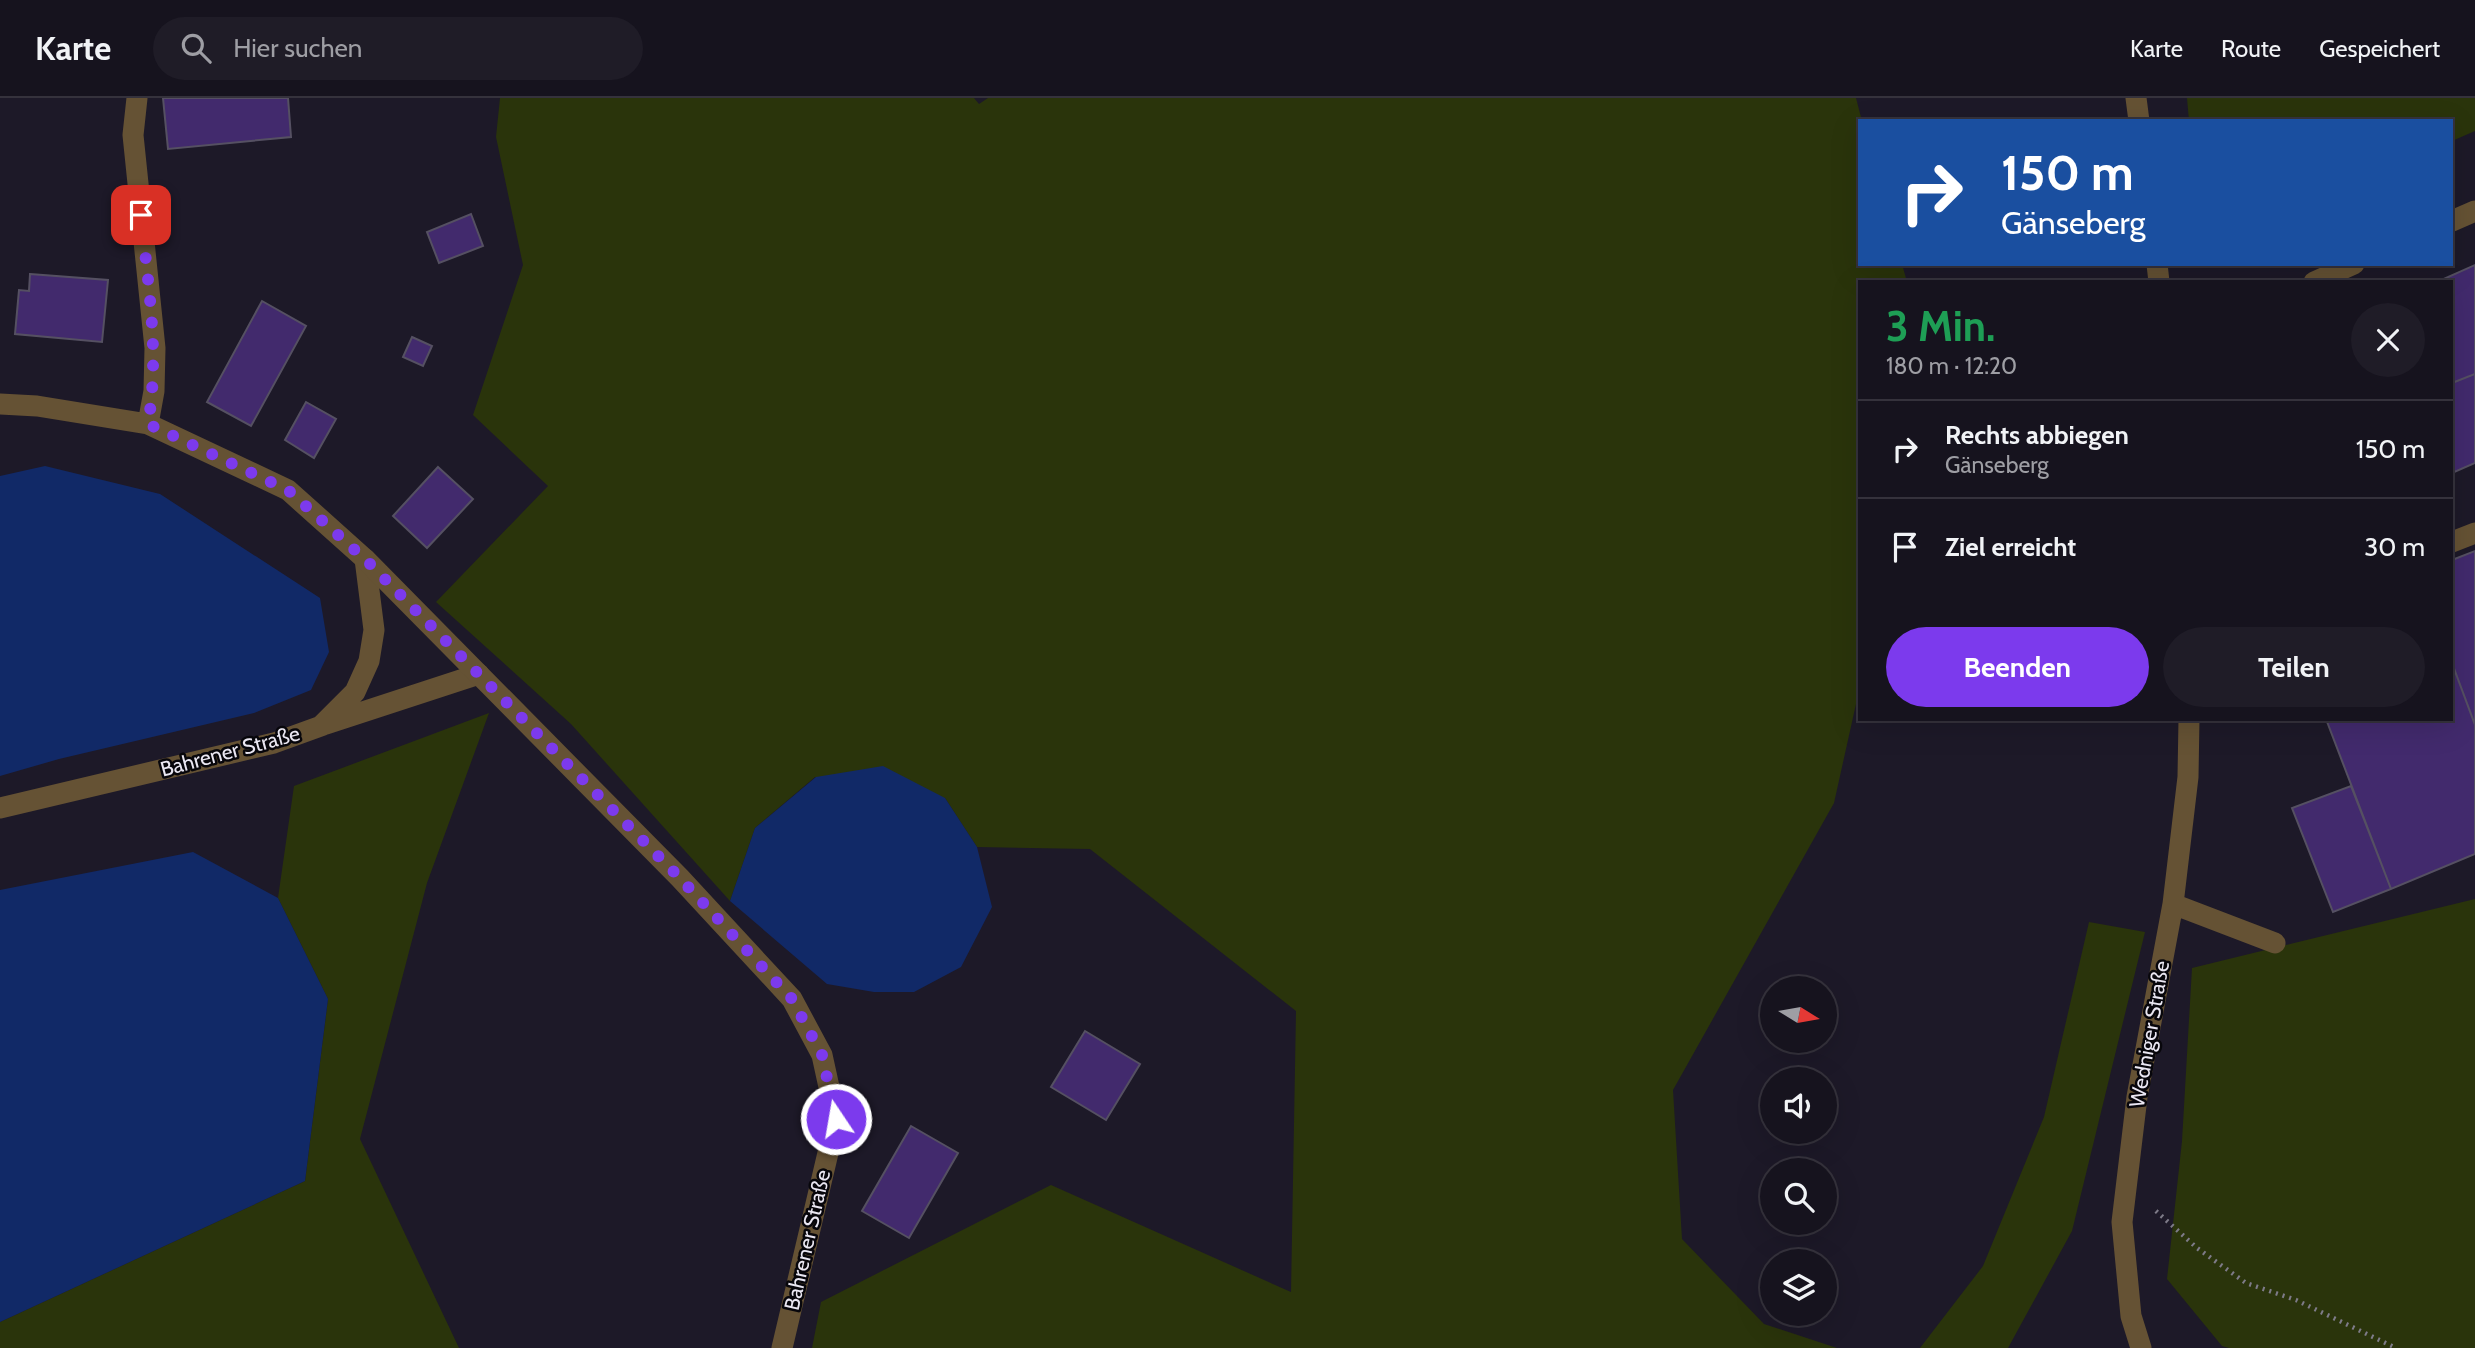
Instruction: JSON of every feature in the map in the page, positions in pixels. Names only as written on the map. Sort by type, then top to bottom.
[{"type":"street","points":[[137,98],[133,135],[155,348],[154,391],[148,424]]},
{"type":"street","points":[[2136,98],[2139,119]]},
{"type":"street","points":[[2453,221],[2475,211]]},
{"type":"street","points":[[2318,280],[2350,266]]},
{"type":"street","name":"Bahrener Straße","points":[[0,404],[37,406],[148,424],[288,490],[365,559],[479,674],[680,878],[792,999],[822,1055],[836,1119],[782,1348]]},
{"type":"street","points":[[2453,542],[2475,533]]},
{"type":"street","name":"Bahrener Straße","points":[[0,808],[274,743],[321,726],[355,692],[369,661],[374,629],[365,559]]},
{"type":"street","points":[[321,726],[479,674]]},
{"type":"street","name":"Wedniger Straße","points":[[2141,1348],[2132,1316],[2122,1222],[2129,1151],[2173,904],[2188,777],[2189,721]]},
{"type":"street","points":[[2173,904],[2275,943]]},
{"type":"path","points":[[2129,1151],[2146,1202],[2197,1248],[2246,1283],[2296,1300],[2396,1348]]},
{"type":"green space","points":[[500,98],[974,98],[979,104],[988,98],[1856,98],[1861,119],[1858,119],[1858,266],[1903,266],[1906,280],[1858,280],[1858,695],[1834,803],[1673,1090],[1682,1239],[1760,1320],[1760,1326],[1770,1326],[1837,1348],[812,1348],[821,1302],[1051,1185],[1291,1292],[1296,1011],[1090,849],[977,847],[945,798],[815,777],[755,828],[730,901],[571,724],[436,602],[548,486],[473,415],[523,265],[496,137]]},
{"type":"green space","points":[[2187,98],[2475,98],[2475,131],[2453,141],[2453,119],[2189,119]]},
{"type":"green space","points":[[489,713],[427,883],[360,1139],[459,1348],[0,1348],[0,1322],[305,1181],[328,999],[278,898],[294,786]]},
{"type":"green space","points":[[2475,899],[2475,1348],[2222,1346],[2167,1279],[2182,1141],[2192,968]]},
{"type":"green space","points":[[2089,922],[2145,932],[2072,1231],[2008,1348],[1920,1348],[1983,1266],[2044,1117]]},
{"type":"water","points":[[45,466],[160,494],[320,598],[329,652],[311,690],[254,713],[59,759],[0,776],[0,476]]},
{"type":"water","points":[[883,766],[945,798],[977,847],[992,907],[961,967],[914,992],[874,992],[827,984],[730,901],[755,828],[816,777]]},
{"type":"water","points":[[193,852],[278,898],[328,999],[305,1181],[0,1322],[0,890]]},
{"type":"building","points":[[163,98],[288,98],[291,137],[168,149]]},
{"type":"building","points":[[471,214],[483,246],[439,263],[427,232]]},
{"type":"building","points":[[2475,265],[2475,374],[2453,383],[2453,280],[2441,280]]},
{"type":"building","points":[[30,274],[108,280],[102,342],[15,334],[19,290],[29,291]]},
{"type":"building","points":[[262,301],[306,326],[251,426],[207,402]]},
{"type":"building","points":[[412,337],[432,346],[423,366],[403,357]]},
{"type":"building","points":[[2475,374],[2475,463],[2453,473],[2453,383]]},
{"type":"building","points":[[306,402],[336,419],[314,458],[285,440]]},
{"type":"building","points":[[438,467],[473,499],[427,548],[393,516]]},
{"type":"building","points":[[2475,551],[2475,725],[2453,666],[2453,560]]},
{"type":"building","points":[[2453,666],[2475,725],[2475,854],[2391,889],[2327,721],[2453,721]]},
{"type":"building","points":[[2351,786],[2391,889],[2333,912],[2292,808]]},
{"type":"building","points":[[1085,1031],[1140,1064],[1106,1120],[1051,1087]]},
{"type":"building","points":[[911,1126],[958,1153],[909,1238],[862,1211]]},
{"type":"route","points":[[141,215],[155,348],[154,391],[148,424],[288,490],[365,559],[680,878],[792,999],[822,1055],[836,1119]]}]
